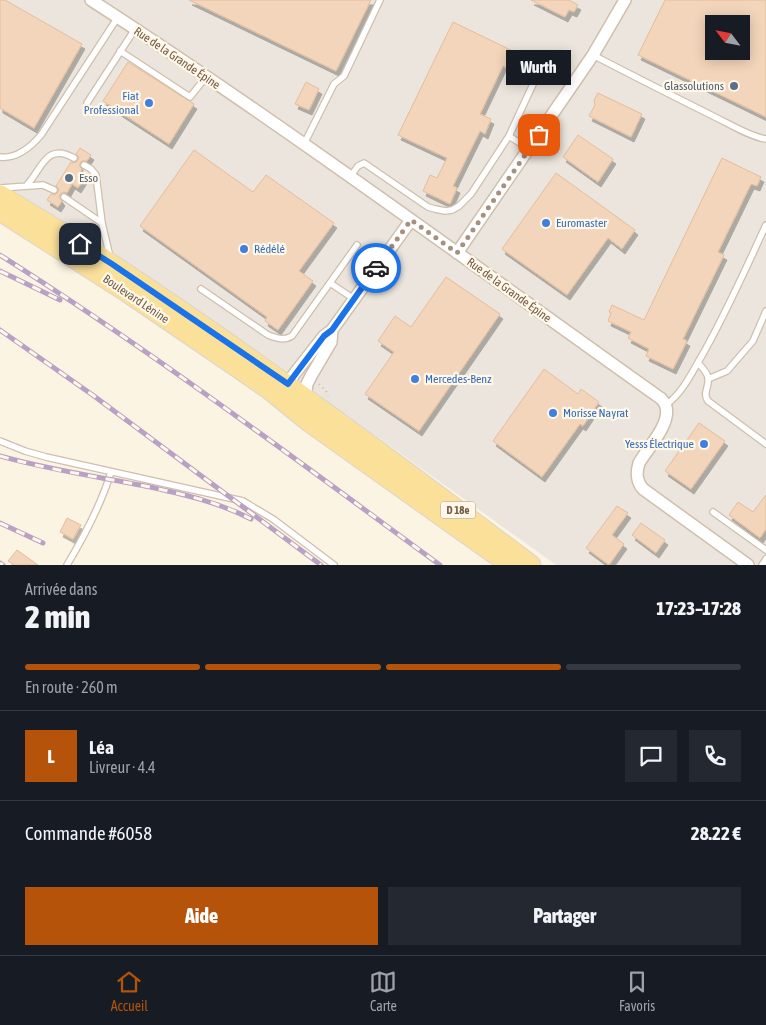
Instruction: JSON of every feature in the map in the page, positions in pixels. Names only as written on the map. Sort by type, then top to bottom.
[{"type":"main road","name":"Boulevard Lénine","points":[[0,195],[112,264],[293,393],[386,456],[531,565]]},
{"type":"main road","name":"Boulevard Lénine","points":[[0,211],[128,293],[293,393],[310,422],[510,565]]},
{"type":"street","name":"Rue de la Grande Épine","points":[[91,0],[304,144],[663,400],[666,405]]},
{"type":"street","points":[[457,253],[593,55],[625,0]]},
{"type":"street","points":[[293,393],[324,336],[332,330],[411,220]]},
{"type":"street","points":[[293,393],[311,376],[331,342],[332,330]]},
{"type":"street","points":[[666,405],[667,417],[664,425],[639,463],[637,470],[639,483],[643,489],[748,565]]},
{"type":"lane","points":[[304,144],[334,84],[344,76],[380,0]]},
{"type":"lane","points":[[0,157],[14,157],[41,136],[118,18]]},
{"type":"lane","points":[[86,102],[134,29]]},
{"type":"lane","points":[[120,51],[190,97],[206,77]]},
{"type":"lane","points":[[593,55],[739,129],[766,139]]},
{"type":"lane","points":[[350,177],[358,166],[364,164],[428,207],[436,210],[452,210],[459,206],[471,194],[509,136],[546,56]]},
{"type":"lane","points":[[509,136],[528,149]]},
{"type":"lane","points":[[27,185],[46,159],[53,154],[66,154],[74,158]]},
{"type":"lane","points":[[84,164],[96,175],[102,223],[112,264]]},
{"type":"lane","points":[[0,188],[43,184],[54,190]]},
{"type":"lane","points":[[64,197],[102,223]]},
{"type":"lane","points":[[666,405],[684,387],[716,331],[766,225]]},
{"type":"lane","points":[[201,289],[268,335],[288,339],[357,245]]},
{"type":"lane","points":[[330,283],[354,299]]},
{"type":"lane","points":[[708,379],[727,371],[753,341],[766,311]]},
{"type":"lane","points":[[698,363],[707,374],[705,395],[708,401],[766,444]]},
{"type":"lane","points":[[0,441],[46,457],[243,501],[272,519],[334,565]]},
{"type":"lane","points":[[67,565],[88,530],[111,472]]},
{"type":"lane","points":[[713,512],[766,550]]},
{"type":"lane","points":[[762,565],[766,559]]},
{"type":"shaded area","points":[[0,0],[766,0],[766,565],[556,565],[266,357],[0,186]]},
{"type":"building","points":[[0,0],[5,0],[82,44],[34,128],[0,108]]},
{"type":"building","points":[[189,0],[371,0],[336,71]]},
{"type":"building","points":[[531,0],[569,0],[578,5],[574,12],[569,10],[565,17]]},
{"type":"building","name":"Glassolutions","points":[[665,0],[766,0],[766,117],[638,55]]},
{"type":"building","points":[[453,22],[521,55],[514,71],[503,66],[480,114],[491,119],[485,134],[480,131],[453,186],[457,188],[450,204],[423,191],[430,175],[437,178],[447,158],[398,135]]},
{"type":"building","name":"Fiat Professional","points":[[128,62],[194,104],[169,144],[103,101]]},
{"type":"building","points":[[306,82],[319,89],[309,110],[295,104]]},
{"type":"building","points":[[598,93],[642,114],[631,137],[589,116],[595,105],[594,100]]},
{"type":"building","points":[[578,135],[613,159],[598,182],[563,157]]},
{"type":"building","points":[[80,148],[91,155],[87,161],[80,163],[82,169],[79,174],[85,177],[78,188],[72,184],[67,193],[60,194],[59,197],[62,201],[58,207],[47,200],[51,194],[55,195],[58,192],[59,189],[56,186],[71,162],[75,163],[78,160],[79,157],[76,154]]},
{"type":"building","name":"Rédélé","points":[[194,150],[253,192],[266,175],[334,223],[299,271],[313,281],[278,330],[265,321],[267,317],[140,226]]},
{"type":"building","points":[[722,158],[761,177],[757,186],[751,184],[718,252],[724,255],[683,339],[687,341],[673,369],[646,356],[649,349],[628,338],[631,332],[608,321],[611,313],[609,312],[612,305],[644,320]]},
{"type":"building","points":[[556,173],[635,230],[622,249],[608,238],[567,295],[502,249]]},
{"type":"building","points":[[446,277],[500,314],[419,431],[365,394],[394,352],[378,341],[395,316],[411,327]]},
{"type":"building","name":"Morisse Nayrat","points":[[544,369],[578,394],[581,389],[599,402],[583,426],[580,424],[542,477],[493,441]]},
{"type":"building","points":[[699,423],[725,441],[691,489],[665,471]]},
{"type":"building","points":[[766,495],[766,529],[760,538],[729,515],[738,502],[753,512]]},
{"type":"building","points":[[617,506],[628,513],[612,535],[624,544],[609,565],[586,548]]},
{"type":"building","points":[[67,518],[81,525],[73,539],[60,532]]},
{"type":"building","points":[[641,523],[665,540],[656,553],[632,535]]},
{"type":"building","points":[[17,550],[38,565],[14,565],[8,561]]},
{"type":"railway","points":[[0,255],[168,367],[440,565]]},
{"type":"railway","points":[[0,271],[60,300]]},
{"type":"railway","points":[[0,330],[94,396],[321,565]]},
{"type":"railway","points":[[0,456],[189,496],[226,508],[251,519]]},
{"type":"railway","points":[[0,523],[43,543]]},
{"type":"way so far","points":[[376,268],[411,220],[457,253],[539,135]]},
{"type":"place","name":"Glassolutions","points":[[734,86]]},
{"type":"place","name":"Fiat Professional","points":[[149,103]]},
{"type":"place","name":"Wurth","points":[[539,135]]},
{"type":"place","name":"Esso","points":[[69,178]]},
{"type":"place","name":"Euromaster","points":[[546,223]]},
{"type":"place","name":"Rédélé","points":[[244,249]]},
{"type":"place","name":"Mercedes-Benz","points":[[415,379]]},
{"type":"place","name":"Morisse Nayrat","points":[[553,413]]},
{"type":"place","name":"Yesss Électrique","points":[[704,444]]},
{"type":"route","points":[[80,244],[288,384],[324,336],[332,330],[376,268]]}]
